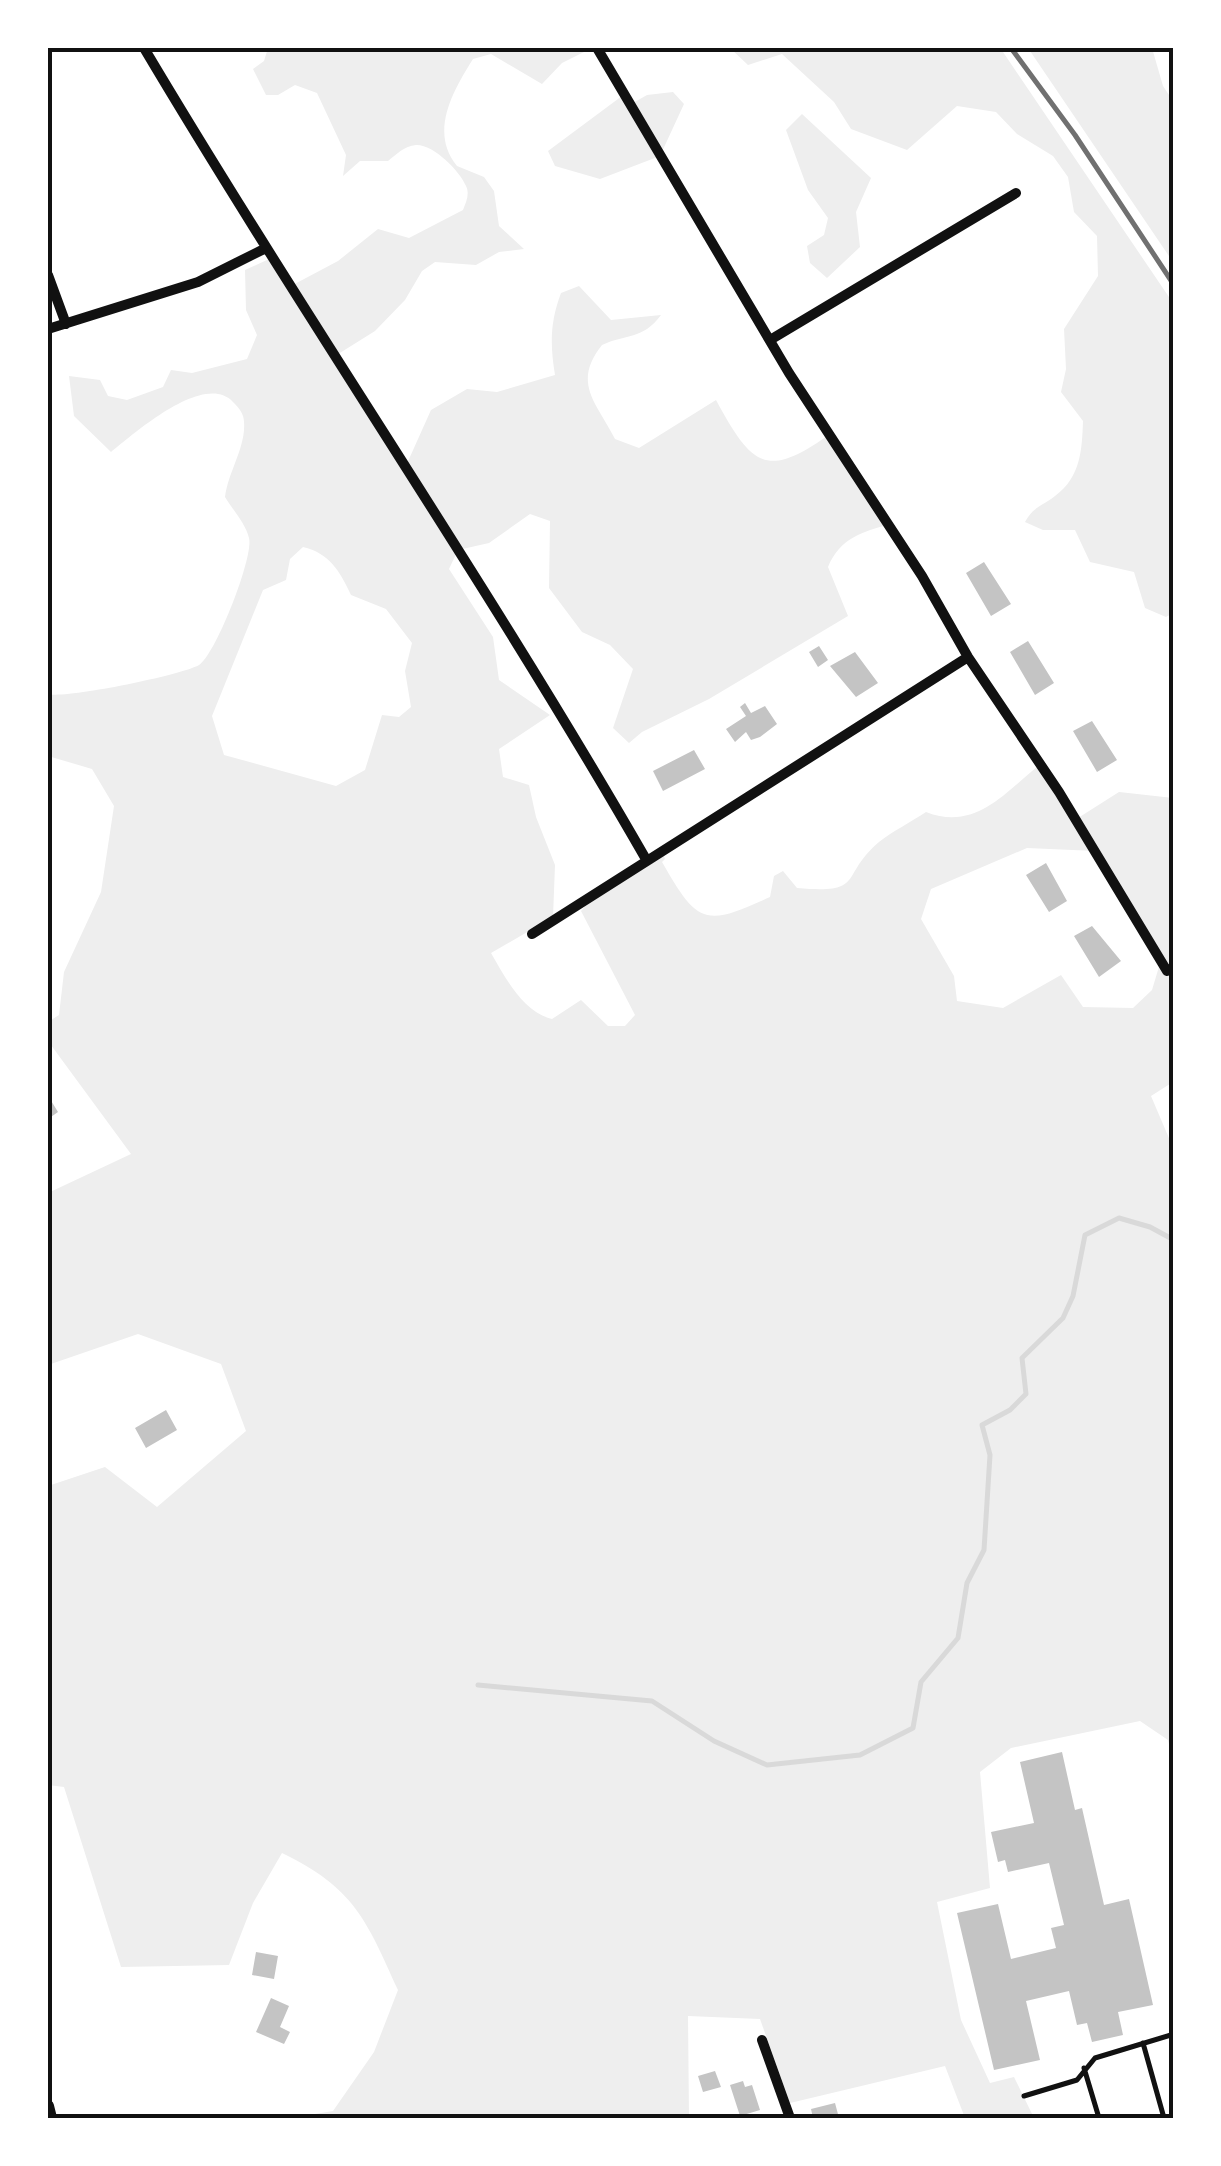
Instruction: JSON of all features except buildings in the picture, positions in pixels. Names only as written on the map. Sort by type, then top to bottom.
[{"type":"street","points":[[144,48],[264,250],[489,593],[647,861]]},
{"type":"street","points":[[597,48],[770,340],[922,576],[968,657],[1059,792],[1170,969]]},
{"type":"street","points":[[770,340],[1016,193]]},
{"type":"street","points":[[48,330],[198,282],[264,250]]},
{"type":"street","points":[[48,275],[66,324]]},
{"type":"street","points":[[532,934],[968,657]]},
{"type":"street","points":[[762,2040],[790,2118]]},
{"type":"street","points":[[48,2106],[51,2118]]},
{"type":"lane","points":[[1024,2096],[1076,2080],[1095,2058],[1174,2034]]},
{"type":"lane","points":[[1143,2043],[1164,2118]]},
{"type":"lane","points":[[1084,2068],[1099,2118]]},
{"type":"shaded area","points":[[268,48],[592,48],[562,63],[542,84],[491,54],[473,59],[447,112],[445,139],[457,166],[484,177],[494,191],[499,226],[524,249],[499,252],[476,265],[435,262],[422,271],[405,300],[375,331],[335,356],[405,468],[431,410],[467,389],[497,392],[555,375],[552,334],[557,304],[561,293],[579,286],[611,320],[661,315],[640,333],[602,345],[593,358],[590,392],[615,439],[639,448],[716,400],[739,439],[762,459],[790,458],[830,434],[890,524],[861,533],[846,543],[828,567],[848,616],[629,743],[613,728],[633,669],[610,645],[582,632],[549,588],[550,521],[530,514],[489,543],[458,550],[449,569],[493,637],[499,680],[550,715],[499,749],[503,777],[529,785],[536,817],[555,865],[553,917],[491,953],[516,993],[532,1009],[552,1019],[581,1000],[608,1026],[625,1026],[635,1015],[581,911],[598,892],[662,851],[662,862],[685,898],[695,909],[717,916],[770,897],[774,876],[783,871],[797,888],[843,885],[879,842],[926,812],[943,817],[973,813],[1000,798],[1038,766],[1078,818],[1119,792],[1173,798],[1173,1082],[1151,1096],[1174,1150],[1173,1760],[1168,1740],[1140,1721],[1011,1748],[980,1772],[990,1888],[937,1902],[961,2020],[990,2083],[1014,2077],[1034,2118],[965,2118],[945,2066],[790,2103],[760,2019],[688,2016],[689,2118],[291,2118],[333,2111],[374,2052],[398,1990],[355,1908],[326,1879],[282,1853],[253,1903],[229,1965],[121,1967],[64,1787],[48,1785],[48,1486],[105,1467],[157,1507],[246,1431],[221,1364],[138,1334],[48,1365],[48,1193],[131,1154],[48,1041],[48,1022],[59,1015],[64,972],[101,892],[114,806],[92,769],[48,756],[48,694],[123,685],[199,665],[224,625],[249,548],[245,527],[225,497],[244,431],[243,416],[233,402],[220,395],[205,394],[188,399],[152,420],[111,452],[74,416],[69,376],[100,380],[108,396],[127,400],[163,387],[171,370],[192,373],[247,359],[257,335],[246,310],[245,270],[269,259],[289,287],[338,261],[378,229],[409,238],[463,210],[468,195],[452,166],[423,146],[408,147],[388,161],[360,161],[343,176],[346,155],[317,93],[295,85],[278,95],[266,95],[253,69],[264,61]],"holes":[[[303,547],[333,564],[351,595],[386,609],[412,643],[405,671],[411,707],[399,717],[382,715],[365,770],[336,786],[224,755],[212,716],[263,590],[286,580],[290,559]],[[1027,848],[1095,851],[1161,960],[1152,990],[1133,1008],[1083,1007],[1061,975],[1003,1008],[957,1001],[954,976],[921,919],[931,889]]]},
{"type":"shaded area","points":[[730,48],[999,48],[1003,52],[1173,303],[1173,613],[1166,617],[1145,608],[1134,572],[1090,562],[1075,530],[1043,530],[1025,522],[1064,488],[1078,462],[1083,421],[1061,392],[1066,369],[1064,329],[1098,276],[1097,236],[1074,212],[1068,177],[1053,156],[1017,134],[996,112],[957,106],[907,150],[851,129],[834,102],[782,54],[748,65]]},
{"type":"shaded area","points":[[1028,48],[1152,48],[1163,86],[1173,101],[1173,262]]},
{"type":"shaded area","points":[[673,92],[684,104],[660,156],[600,179],[555,166],[548,151],[622,96],[633,103],[647,95]]},
{"type":"shaded area","points":[[802,114],[871,178],[856,212],[860,247],[827,278],[810,263],[807,246],[824,235],[828,218],[808,190],[786,130]]},
{"type":"waterway","points":[[478,1685],[652,1701],[714,1741],[767,1765],[860,1755],[913,1728],[921,1682],[958,1638],[967,1583],[984,1550],[990,1455],[982,1425],[1010,1410],[1026,1394],[1022,1358],[1063,1318],[1073,1296],[1085,1235],[1119,1218],[1150,1227],[1174,1240]]},
{"type":"railway","points":[[1011,48],[1075,135],[1174,285]]}]
